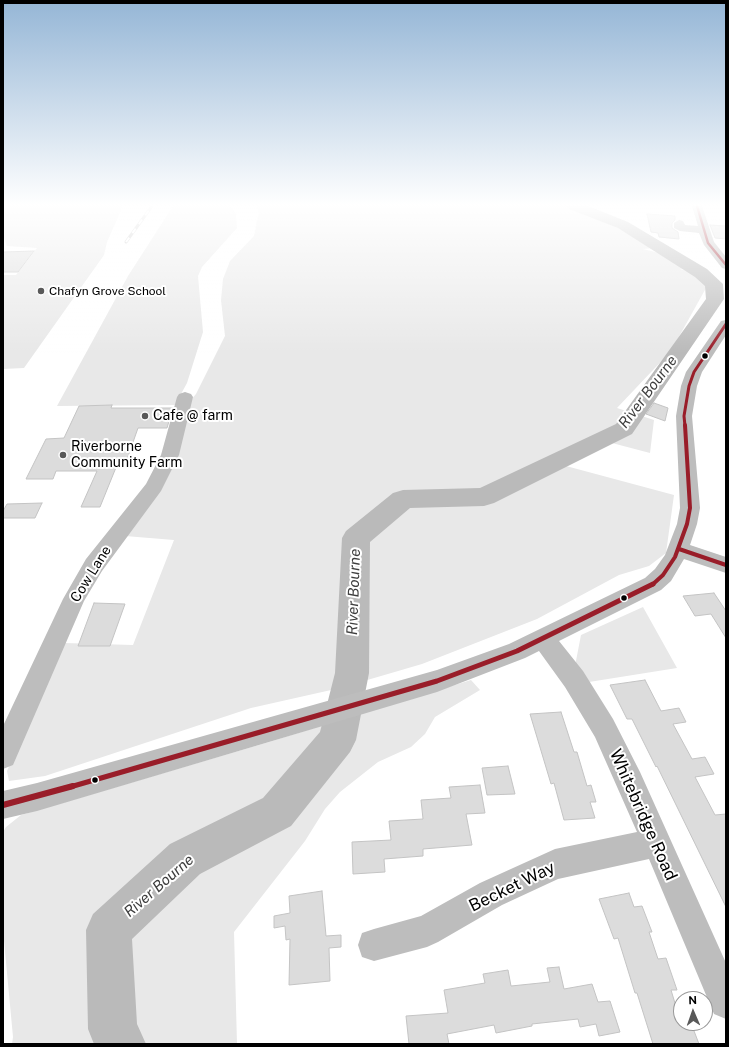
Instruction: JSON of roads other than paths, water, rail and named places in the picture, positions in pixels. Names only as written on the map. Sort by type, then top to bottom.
[{"type":"street","points":[[717,255],[726,265]]},
{"type":"street","points":[[3,805],[37,797],[330,713],[465,672],[517,651],[653,584],[670,566],[679,549],[687,524],[690,508],[684,416],[686,397],[694,372],[724,330]]},
{"type":"street","name":"Cow Lane","points":[[3,756],[74,599],[94,565],[154,487],[170,455],[185,397]]},
{"type":"street","points":[[679,549],[726,565]]},
{"type":"street","name":"Whitebridge Road","points":[[542,638],[574,679],[604,728],[630,782],[726,1002]]},
{"type":"street","name":"Becket Way","points":[[374,945],[427,931],[491,894],[555,864],[656,843]]},
{"type":"waterway","name":"River Bourne","points":[[121,1044],[113,1029],[109,930],[185,859],[277,812],[337,740],[352,673],[356,538],[403,499],[484,497],[624,429],[715,299],[714,284],[701,273],[672,255]]},
{"type":"place","name":"Chafyn Grove School","points":[[41,291]]},
{"type":"place","name":"Cafe @ farm","points":[[145,416]]},
{"type":"place","name":"Riverborne Community Farm","points":[[63,455]]}]
